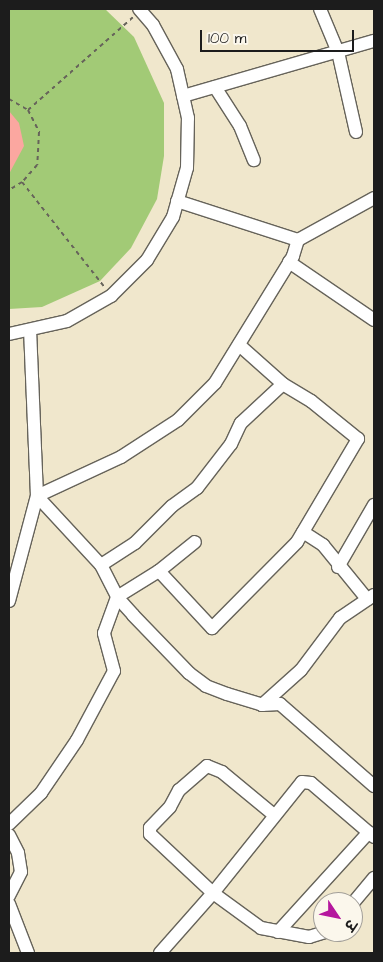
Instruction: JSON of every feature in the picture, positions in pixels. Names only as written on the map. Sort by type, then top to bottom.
[{"type":"street","points":[[320,9],[338,52],[356,132]]},
{"type":"street","points":[[9,334],[30,331],[67,321],[111,296],[147,260],[173,217],[187,168],[188,118],[177,69],[153,25],[140,10]]},
{"type":"street","points":[[183,96],[374,41]]},
{"type":"street","points":[[215,87],[240,126],[254,160]]},
{"type":"street","points":[[37,496],[121,457],[178,420],[215,383],[289,262],[298,240],[374,198]]},
{"type":"street","points":[[177,201],[298,240]]},
{"type":"street","points":[[289,262],[374,320]]},
{"type":"street","points":[[9,601],[37,496],[30,331]]},
{"type":"street","points":[[160,571],[212,628],[242,601],[303,532],[358,439],[311,401],[284,384],[239,345]]},
{"type":"street","points":[[101,565],[136,543],[172,506],[197,488],[231,444],[241,423],[284,384]]},
{"type":"street","points":[[37,496],[101,565],[117,597],[189,673],[206,686],[262,705],[280,704],[374,786]]},
{"type":"street","points":[[338,567],[374,505]]},
{"type":"street","points":[[262,705],[314,656],[340,618],[370,597],[338,567],[324,545],[303,532]]},
{"type":"street","points":[[9,824],[41,792],[77,740],[114,671],[104,633],[117,597],[160,571],[195,542]]},
{"type":"street","points":[[274,815],[214,766],[201,769],[180,790],[170,806],[150,828],[150,834],[213,893],[261,928],[309,937],[313,936]]},
{"type":"street","points":[[160,953],[213,893],[274,815],[307,781],[371,835],[278,932]]},
{"type":"street","points":[[9,835],[18,853],[21,872],[9,896]]},
{"type":"street","points":[[362,892],[374,878]]},
{"type":"street","points":[[9,904],[28,953]]},
{"type":"path","points":[[28,110],[140,10]]},
{"type":"path","points":[[9,98],[28,110],[39,132],[37,165],[22,182],[9,190]]},
{"type":"path","points":[[22,182],[111,296]]},
{"type":"green space","points":[[9,9],[105,9],[134,37],[164,103],[164,156],[157,199],[131,248],[100,281],[42,307],[9,309]]},
{"type":"building","points":[[9,111],[19,123],[24,146],[9,174]]}]
